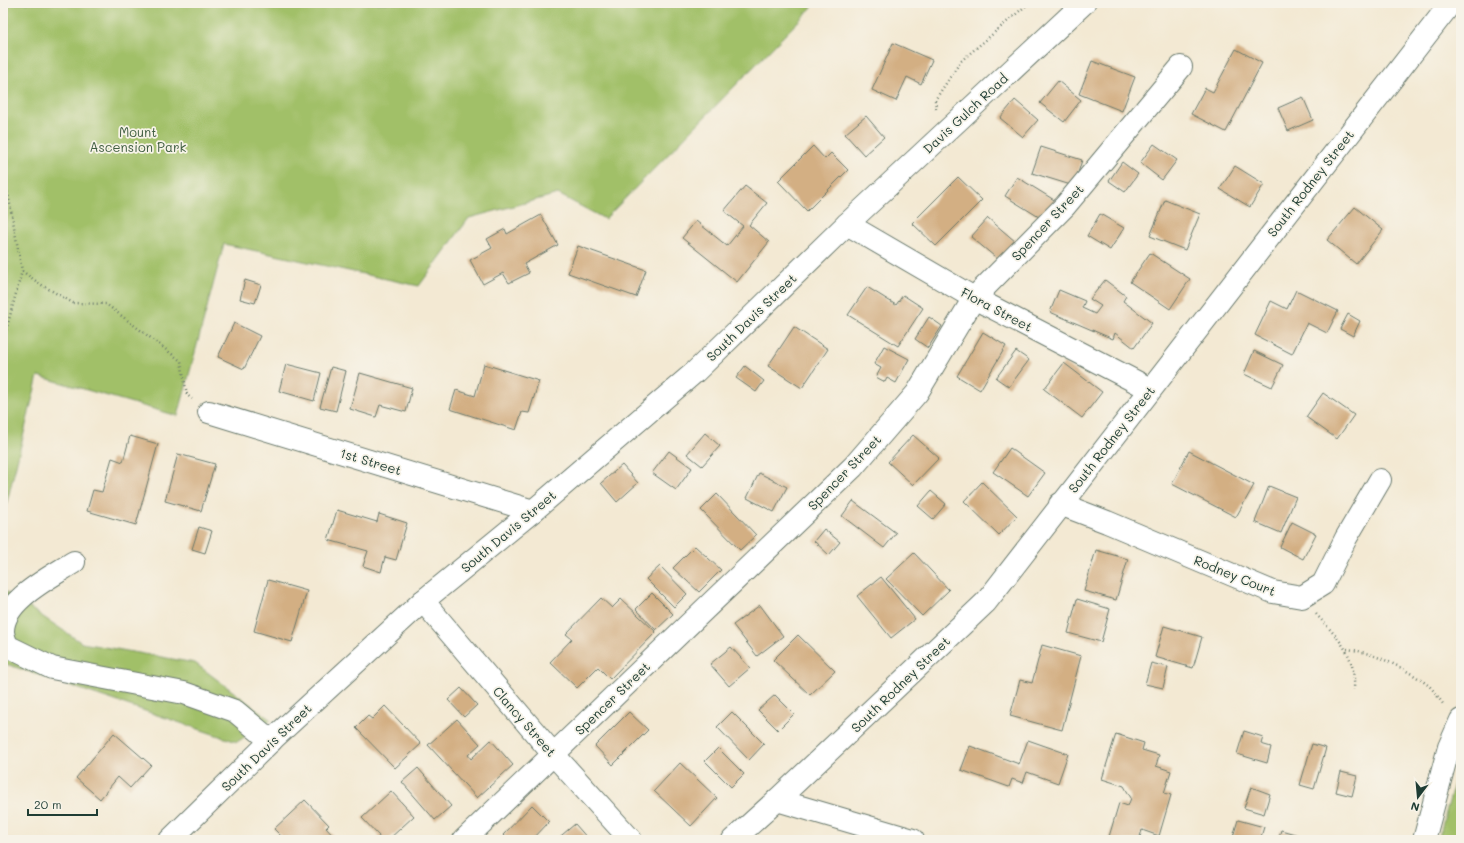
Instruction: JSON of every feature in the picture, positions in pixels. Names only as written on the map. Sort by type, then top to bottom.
[{"type":"street","name":"Davis Gulch Road","points":[[847,224],[1084,3]]},
{"type":"street","name":"South Rodney Street","points":[[733,840],[778,800],[986,602],[1150,389],[1454,7]]},
{"type":"street","name":"Spencer Street","points":[[464,840],[853,467],[917,393],[974,298],[1065,206],[1181,67]]},
{"type":"street","name":"Flora Street","points":[[847,224],[974,298],[1150,389]]},
{"type":"street","name":"South Davis Street","points":[[170,840],[271,741],[423,601],[533,511],[694,372],[847,224]]},
{"type":"street","name":"1st Street","points":[[208,412],[533,511]]},
{"type":"street","points":[[1302,597],[1323,584],[1346,538],[1380,480]]},
{"type":"street","name":"Rodney Court","points":[[1060,504],[1107,522],[1273,592],[1302,597]]},
{"type":"street","points":[[74,562],[24,594],[7,614],[3,631],[7,646],[52,668],[184,693],[235,711],[271,741]]},
{"type":"street","name":"Clancy Street","points":[[423,601],[554,755],[631,840]]},
{"type":"street","points":[[1424,840],[1449,747],[1460,722]]},
{"type":"street","points":[[778,800],[913,840]]},
{"type":"path","points":[[938,139],[935,100],[962,61],[1029,3]]},
{"type":"path","points":[[3,182],[8,193],[22,271],[3,342]]},
{"type":"path","points":[[22,271],[40,284],[73,303],[106,304],[181,361],[187,395],[208,412]]},
{"type":"path","points":[[1302,597],[1346,649],[1355,674],[1354,690]]},
{"type":"path","points":[[1346,649],[1361,651],[1391,664],[1429,686],[1460,722]]},
{"type":"green space","name":"Mount Ascension Park","points":[[3,3],[816,3],[605,219],[558,194],[469,218],[419,286],[224,244],[178,416],[38,376],[3,518]]},
{"type":"green space","points":[[3,590],[82,643],[195,663],[271,720],[237,742],[3,663]]},
{"type":"green space","points":[[1461,760],[1461,840],[1438,840]]},
{"type":"building","points":[[893,43],[932,60],[921,84],[907,77],[896,101],[872,90]]},
{"type":"building","points":[[1236,49],[1262,63],[1226,132],[1191,114],[1205,88],[1213,92]]},
{"type":"building","points":[[1092,61],[1135,77],[1122,111],[1079,94]]},
{"type":"building","points":[[1058,81],[1081,100],[1064,122],[1040,103]]},
{"type":"building","points":[[1303,97],[1313,120],[1288,131],[1278,108]]},
{"type":"building","points":[[1015,100],[1038,120],[1023,137],[1000,118]]},
{"type":"building","points":[[866,116],[884,137],[864,155],[845,134]]},
{"type":"building","points":[[1154,144],[1177,160],[1162,180],[1140,163]]},
{"type":"building","points":[[813,146],[825,159],[831,153],[848,170],[807,211],[778,181]]},
{"type":"building","points":[[1041,147],[1082,160],[1074,186],[1032,173]]},
{"type":"building","points":[[1122,162],[1138,174],[1125,192],[1109,181]]},
{"type":"building","points":[[1235,166],[1264,184],[1250,207],[1220,189]]},
{"type":"building","points":[[958,177],[982,200],[936,246],[912,223]]},
{"type":"building","points":[[1017,177],[1059,203],[1047,222],[1005,196]]},
{"type":"building","points":[[745,186],[767,203],[749,225],[769,242],[737,282],[682,238],[696,221],[727,246],[743,226],[724,211]]},
{"type":"building","points":[[1165,200],[1200,214],[1185,250],[1150,236]]},
{"type":"building","points":[[1355,207],[1383,230],[1356,264],[1327,240]]},
{"type":"building","points":[[1100,214],[1124,228],[1110,250],[1087,236]]},
{"type":"building","points":[[541,215],[558,245],[524,264],[529,273],[509,283],[503,273],[483,284],[470,260],[492,248],[487,239],[505,229],[507,234]]},
{"type":"building","points":[[988,218],[1016,242],[1000,261],[971,237]]},
{"type":"building","points":[[578,246],[646,270],[636,297],[568,273]]},
{"type":"building","points":[[1150,253],[1190,279],[1170,309],[1130,282]]},
{"type":"building","points":[[245,280],[261,285],[255,303],[240,299]]},
{"type":"building","points":[[1105,280],[1126,296],[1123,301],[1152,323],[1134,348],[1115,333],[1113,339],[1050,312],[1059,290],[1085,301],[1082,308],[1095,314],[1101,306],[1090,299]]},
{"type":"building","points":[[867,287],[896,305],[903,295],[923,308],[898,346],[848,315]]},
{"type":"building","points":[[1296,290],[1338,311],[1327,333],[1307,323],[1292,354],[1255,335],[1271,301],[1287,309]]},
{"type":"building","points":[[1348,314],[1360,321],[1353,336],[1340,329]]},
{"type":"building","points":[[929,317],[942,326],[928,348],[915,339]]},
{"type":"building","points":[[234,323],[260,336],[244,369],[218,357]]},
{"type":"building","points":[[794,327],[828,349],[802,388],[768,366]]},
{"type":"building","points":[[983,332],[1006,346],[980,390],[957,376]]},
{"type":"building","points":[[884,346],[909,359],[896,383],[887,378],[885,382],[876,377],[881,368],[874,364]]},
{"type":"building","points":[[1016,351],[1029,360],[1009,387],[996,378]]},
{"type":"building","points":[[1254,351],[1283,365],[1272,387],[1244,374]]},
{"type":"building","points":[[1064,363],[1102,392],[1082,418],[1044,389]]},
{"type":"building","points":[[286,364],[321,373],[314,401],[279,391]]},
{"type":"building","points":[[484,364],[539,381],[529,413],[522,412],[516,430],[450,409],[456,390],[475,396]]},
{"type":"building","points":[[745,366],[764,381],[756,392],[736,378]]},
{"type":"building","points":[[331,367],[346,371],[336,411],[320,407]]},
{"type":"building","points":[[360,373],[412,388],[406,412],[380,405],[376,417],[350,409]]},
{"type":"building","points":[[1323,393],[1354,415],[1337,439],[1306,417]]},
{"type":"building","points":[[705,433],[720,446],[702,466],[687,454]]},
{"type":"building","points":[[913,435],[939,458],[913,485],[888,462]]},
{"type":"building","points":[[130,436],[158,444],[136,525],[87,511],[93,490],[102,492],[112,458],[123,462]]},
{"type":"building","points":[[1010,448],[1045,473],[1028,496],[993,472]]},
{"type":"building","points":[[669,451],[692,468],[676,490],[652,473]]},
{"type":"building","points":[[1189,451],[1254,485],[1236,517],[1172,484]]},
{"type":"building","points":[[178,454],[215,464],[201,511],[165,501]]},
{"type":"building","points":[[622,465],[638,483],[617,502],[601,483]]},
{"type":"building","points":[[759,473],[787,487],[774,512],[747,498]]},
{"type":"building","points":[[982,482],[1017,516],[999,535],[964,501]]},
{"type":"building","points":[[1269,486],[1296,497],[1281,533],[1255,522]]},
{"type":"building","points":[[931,491],[946,504],[933,519],[918,506]]},
{"type":"building","points":[[717,494],[756,535],[740,550],[701,510]]},
{"type":"building","points":[[853,501],[896,533],[884,548],[842,516]]},
{"type":"building","points":[[337,510],[377,522],[379,514],[407,523],[396,560],[385,557],[381,572],[363,566],[368,551],[328,540]]},
{"type":"building","points":[[1292,522],[1316,534],[1303,559],[1280,547]]},
{"type":"building","points":[[199,527],[212,531],[205,553],[192,549]]},
{"type":"building","points":[[824,529],[840,542],[829,555],[814,541]]},
{"type":"building","points":[[695,546],[721,570],[699,592],[673,568]]},
{"type":"building","points":[[1096,550],[1128,559],[1116,600],[1084,591]]},
{"type":"building","points":[[914,553],[949,590],[922,616],[886,579]]},
{"type":"building","points":[[660,566],[687,594],[674,607],[646,579]]},
{"type":"building","points":[[881,577],[915,619],[891,638],[857,596]]},
{"type":"building","points":[[268,580],[307,591],[292,642],[254,631]]},
{"type":"building","points":[[652,593],[673,614],[656,630],[636,609]]},
{"type":"building","points":[[601,598],[612,608],[621,599],[656,632],[610,679],[598,667],[577,688],[550,662],[572,639],[566,634]]},
{"type":"building","points":[[1077,599],[1110,609],[1101,642],[1068,633]]},
{"type":"building","points":[[760,605],[783,636],[757,656],[733,625]]},
{"type":"building","points":[[1164,626],[1202,637],[1193,668],[1155,657]]},
{"type":"building","points":[[798,635],[835,671],[810,695],[773,660]]},
{"type":"building","points":[[1042,645],[1081,656],[1062,730],[1010,716],[1020,680],[1032,683]]},
{"type":"building","points":[[731,647],[750,668],[729,686],[710,664]]},
{"type":"building","points":[[1151,663],[1168,667],[1163,688],[1145,684]]},
{"type":"building","points":[[461,688],[477,705],[464,717],[448,700]]},
{"type":"building","points":[[775,695],[794,714],[778,730],[758,710]]},
{"type":"building","points":[[385,706],[421,744],[395,768],[356,728],[368,716],[372,719]]},
{"type":"building","points":[[629,712],[648,730],[613,765],[595,746]]},
{"type":"building","points":[[732,712],[764,744],[749,760],[717,727]]},
{"type":"building","points":[[457,719],[480,744],[468,755],[471,759],[491,740],[513,765],[477,798],[428,745]]},
{"type":"building","points":[[1244,731],[1263,737],[1261,744],[1271,747],[1267,763],[1237,754]]},
{"type":"building","points":[[114,733],[151,765],[130,788],[118,777],[100,799],[76,778]]},
{"type":"building","points":[[1116,734],[1144,743],[1142,750],[1159,755],[1156,766],[1171,771],[1164,793],[1171,795],[1159,836],[1142,830],[1139,840],[1108,840],[1119,803],[1128,806],[1131,798],[1124,786],[1102,779]]},
{"type":"building","points":[[1028,740],[1068,754],[1058,783],[1027,772],[1023,783],[1012,779],[1009,787],[961,770],[970,746],[1019,764]]},
{"type":"building","points":[[1312,744],[1326,748],[1314,789],[1300,785]]},
{"type":"building","points":[[718,748],[744,774],[731,787],[705,761]]},
{"type":"building","points":[[680,763],[717,798],[691,826],[654,791]]},
{"type":"building","points":[[418,768],[451,806],[435,820],[402,782]]},
{"type":"building","points":[[1341,772],[1357,776],[1352,796],[1336,792]]},
{"type":"building","points":[[1251,787],[1270,794],[1264,814],[1244,808]]},
{"type":"building","points":[[391,791],[414,816],[388,840],[377,840],[379,836],[362,818]]},
{"type":"building","points":[[305,800],[329,825],[326,828],[336,839],[335,840],[285,840],[274,829]]},
{"type":"building","points":[[532,805],[549,822],[532,840],[508,840],[503,835]]},
{"type":"building","points":[[1238,820],[1264,827],[1260,840],[1232,840]]},
{"type":"building","points":[[575,824],[589,840],[556,840]]},
{"type":"building","points":[[1281,830],[1302,836],[1300,840],[1278,840]]}]
